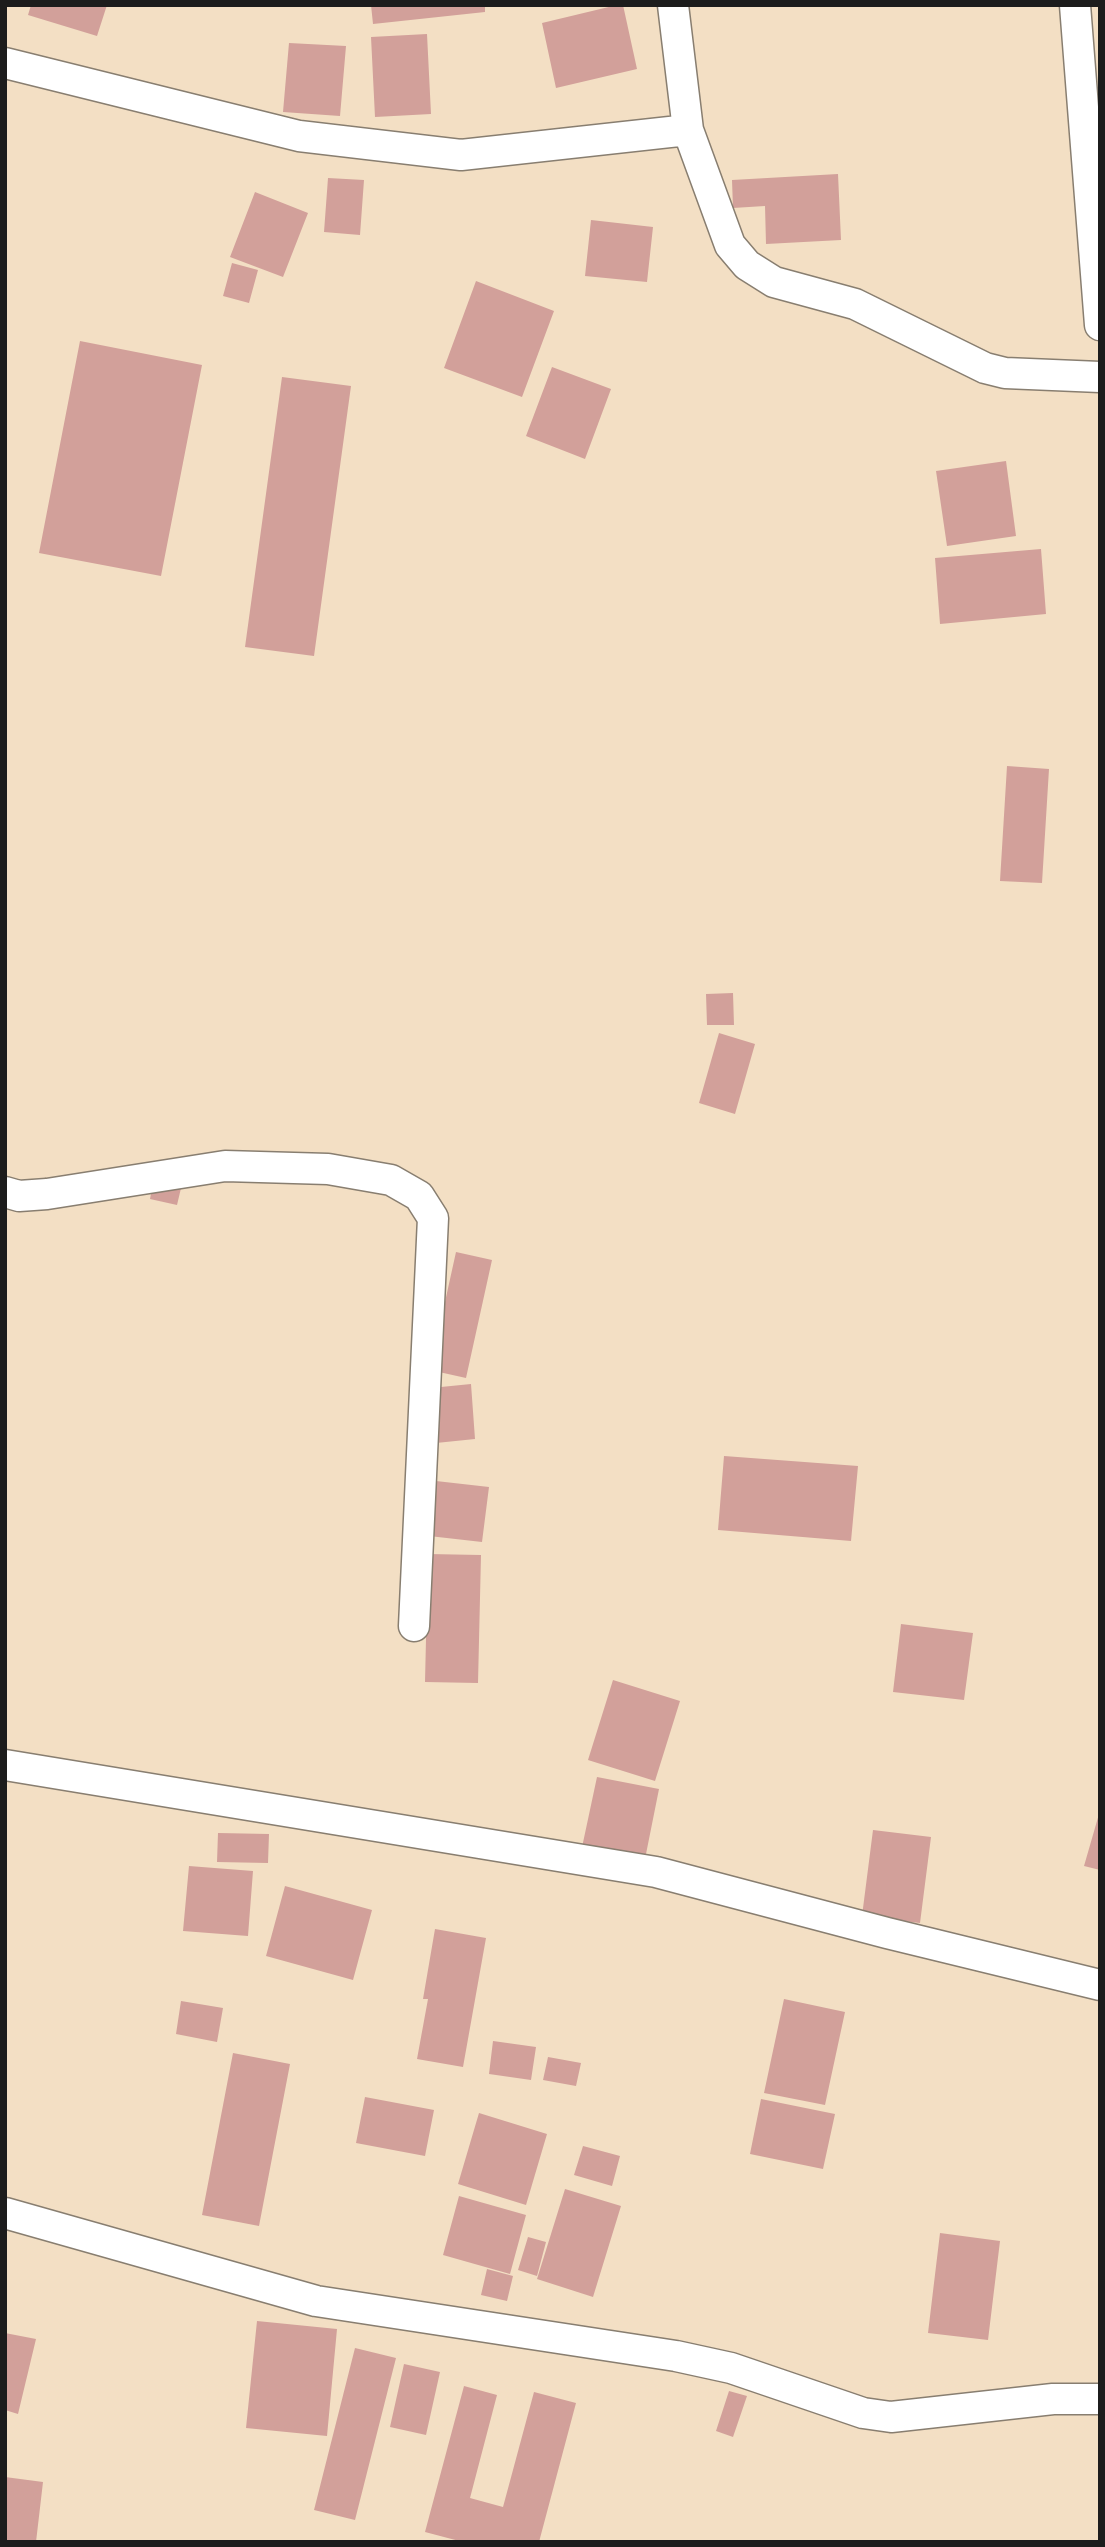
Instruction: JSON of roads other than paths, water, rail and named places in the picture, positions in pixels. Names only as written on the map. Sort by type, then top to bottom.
[{"type":"street","points":[[673,5],[688,130],[730,245],[747,265],[774,282],[855,304],[985,368],[1005,373],[1100,377]]},
{"type":"street","points":[[1075,5],[1100,325]]},
{"type":"street","points":[[5,63],[299,136],[461,155],[688,130]]},
{"type":"street","points":[[5,1192],[19,1196],[47,1194],[225,1167],[328,1169],[391,1180],[419,1196],[433,1218],[414,1626]]},
{"type":"street","points":[[5,1765],[656,1872],[887,1933],[1100,1985]]},
{"type":"street","points":[[5,2213],[316,2301],[676,2356],[731,2368],[863,2413],[891,2417],[1053,2399],[1100,2399]]}]
